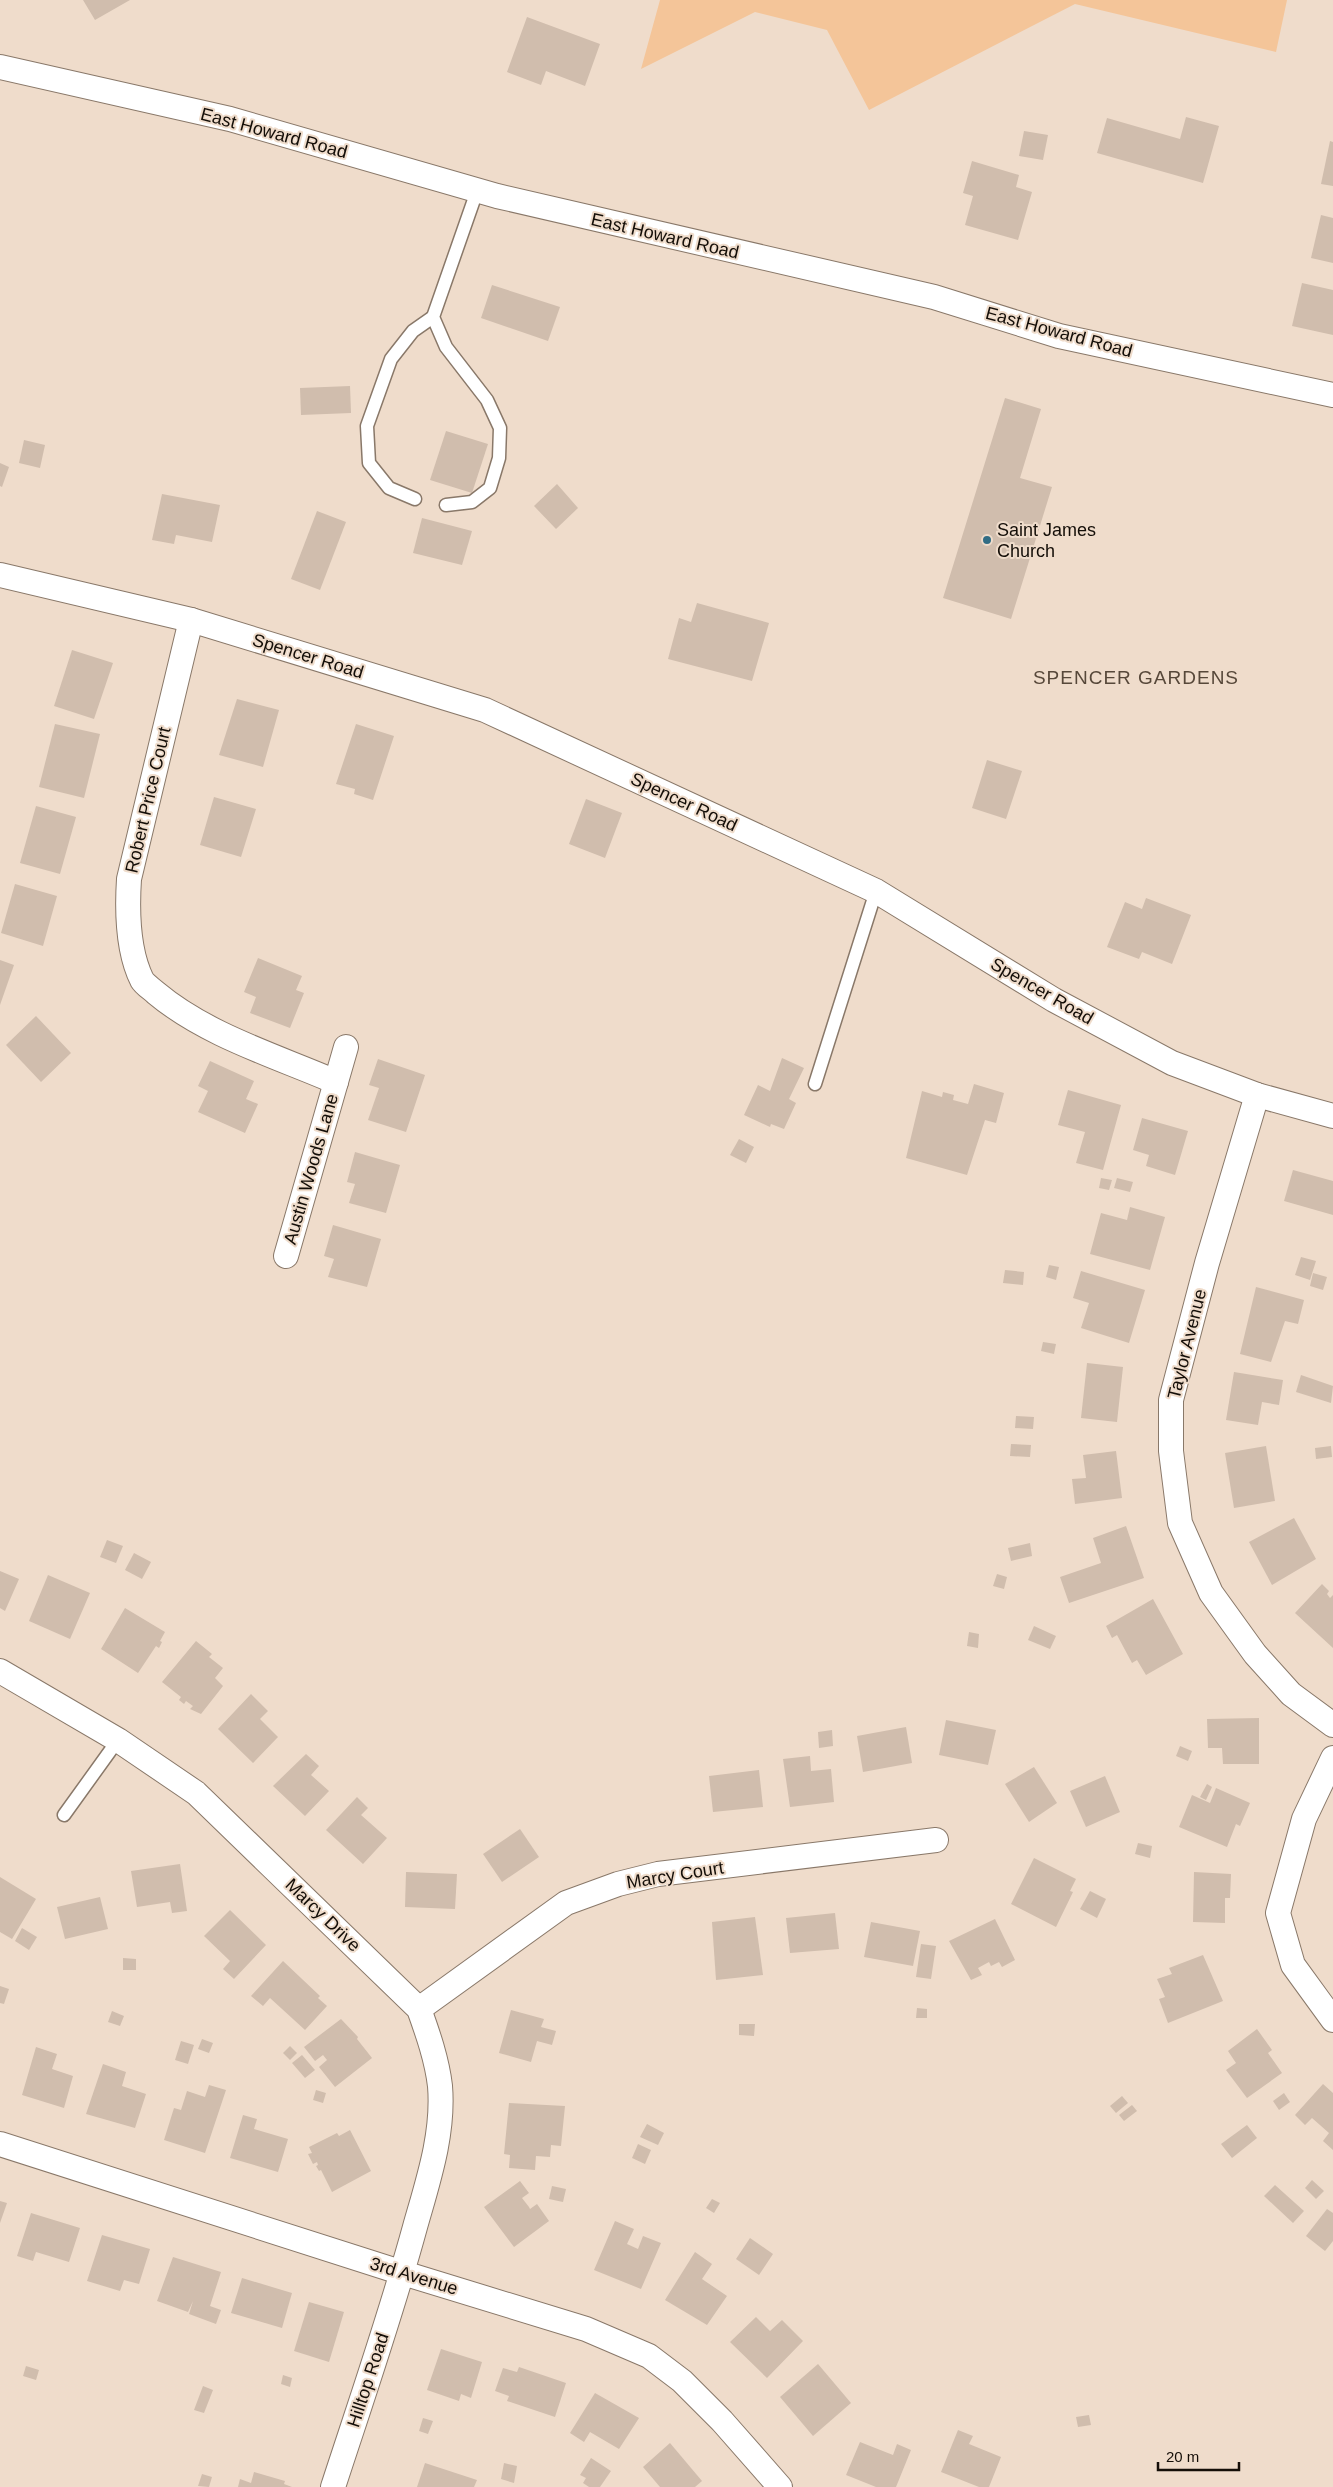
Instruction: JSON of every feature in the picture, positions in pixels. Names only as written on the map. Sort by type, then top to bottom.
[{"type":"street","name":"East Howard Road","points":[[0,67],[230,119],[477,191],[934,297],[1060,336],[1333,395]]},
{"type":"street","name":"Spencer Road","points":[[0,575],[191,620],[484,710],[876,891],[1054,1000],[1172,1063],[1257,1094],[1333,1116]]},
{"type":"street","name":"Robert Price Court","points":[[143,981],[132,945],[127,914],[129,879],[191,620]]},
{"type":"street","name":"Austin Woods Lane","points":[[143,981],[169,1004],[197,1022],[336,1082]]},
{"type":"street","name":"Austin Woods Lane","points":[[286,1256],[346,1047]]},
{"type":"street","name":"Taylor Avenue","points":[[1257,1094],[1207,1263],[1171,1400],[1170,1451],[1180,1523],[1211,1593],[1255,1654],[1291,1694],[1333,1725]]},
{"type":"street","name":"Marcy Drive","points":[[0,1671],[118,1740],[196,1793],[419,2009],[432,2045],[440,2086],[439,2128],[431,2170],[402,2273]]},
{"type":"street","points":[[1333,1758],[1304,1820],[1278,1913],[1293,1965],[1333,2020]]},
{"type":"street","name":"Marcy Court","points":[[419,2009],[566,1903],[618,1884],[658,1874],[936,1840]]},
{"type":"street","name":"3rd Avenue","points":[[0,2144],[402,2273],[586,2329],[649,2356],[682,2381],[722,2421],[780,2487]]},
{"type":"street","name":"Hilltop Road","points":[[333,2487],[402,2273]]},
{"type":"lane","points":[[415,499],[389,488],[369,463],[367,426],[392,359],[413,330],[433,317],[477,191]]},
{"type":"lane","points":[[433,317],[446,347],[487,400],[500,428],[499,458],[490,488],[472,502],[446,505]]},
{"type":"lane","points":[[815,1084],[876,891]]},
{"type":"lane","points":[[64,1815],[118,1740]]},
{"type":"shaded area","points":[[660,0],[1287,0],[1276,52],[1075,4],[869,110],[827,30],[755,12],[641,69]]},
{"type":"building","points":[[83,0],[130,0],[95,20]]},
{"type":"building","points":[[527,17],[600,44],[585,86],[546,71],[541,85],[507,72]]},
{"type":"building","points":[[1186,117],[1219,126],[1203,183],[1097,153],[1107,118],[1180,139]]},
{"type":"building","points":[[1024,131],[1048,135],[1043,160],[1019,156]]},
{"type":"building","points":[[1330,141],[1333,142],[1333,186],[1321,184]]},
{"type":"building","points":[[972,161],[1019,175],[1016,187],[1032,192],[1018,240],[965,225],[973,196],[963,193]]},
{"type":"building","points":[[1321,215],[1333,218],[1333,263],[1311,258]]},
{"type":"building","points":[[1302,283],[1333,290],[1333,335],[1292,326]]},
{"type":"building","points":[[492,285],[560,307],[548,341],[481,318]]},
{"type":"building","points":[[350,386],[351,413],[301,415],[300,388]]},
{"type":"building","points":[[1005,398],[1041,409],[1020,478],[1052,487],[1011,619],[943,598]]},
{"type":"building","points":[[446,431],[488,444],[472,493],[430,480]]},
{"type":"building","points":[[24,440],[45,445],[40,468],[19,463]]},
{"type":"building","points":[[0,463],[9,467],[2,487],[0,486]]},
{"type":"building","points":[[557,484],[578,508],[556,529],[534,506]]},
{"type":"building","points":[[162,494],[220,505],[212,542],[176,535],[174,544],[152,540]]},
{"type":"building","points":[[317,511],[346,522],[320,590],[291,579]]},
{"type":"building","points":[[422,518],[472,531],[462,565],[413,553]]},
{"type":"building","points":[[697,603],[769,623],[752,681],[668,659],[679,618],[691,622]]},
{"type":"building","points":[[72,650],[113,663],[94,719],[54,706]]},
{"type":"building","points":[[237,699],[279,710],[263,767],[219,755]]},
{"type":"building","points":[[55,724],[100,734],[84,798],[39,787]]},
{"type":"building","points":[[356,724],[394,736],[373,800],[354,794],[355,789],[336,784]]},
{"type":"building","points":[[987,760],[1022,771],[1006,819],[972,808]]},
{"type":"building","points":[[214,797],[256,809],[241,857],[200,845]]},
{"type":"building","points":[[586,799],[622,813],[605,858],[569,844]]},
{"type":"building","points":[[36,806],[76,817],[60,874],[20,863]]},
{"type":"building","points":[[15,884],[57,896],[43,946],[1,933]]},
{"type":"building","points":[[1146,898],[1191,915],[1172,964],[1142,952],[1139,959],[1107,947],[1125,902],[1142,909]]},
{"type":"building","points":[[258,958],[302,976],[296,990],[304,993],[290,1028],[250,1013],[256,997],[244,992]]},
{"type":"building","points":[[0,960],[14,965],[0,1005]]},
{"type":"building","points":[[36,1016],[71,1053],[41,1082],[6,1045]]},
{"type":"building","points":[[782,1058],[804,1068],[789,1099],[796,1103],[784,1129],[771,1124],[770,1127],[744,1115],[758,1085],[770,1091]]},
{"type":"building","points":[[378,1059],[425,1075],[406,1132],[368,1120],[379,1088],[369,1085]]},
{"type":"building","points":[[210,1061],[254,1081],[246,1099],[258,1104],[245,1133],[198,1112],[208,1091],[198,1086]]},
{"type":"building","points":[[974,1084],[1004,1093],[996,1123],[985,1120],[967,1175],[906,1158],[922,1091],[942,1097],[943,1092],[954,1095],[953,1100],[968,1104]]},
{"type":"building","points":[[1068,1090],[1121,1105],[1103,1170],[1076,1163],[1085,1132],[1058,1125]]},
{"type":"building","points":[[1142,1118],[1188,1131],[1175,1175],[1146,1166],[1149,1155],[1133,1150]]},
{"type":"building","points":[[739,1139],[754,1147],[746,1163],[730,1155]]},
{"type":"building","points":[[355,1152],[400,1165],[386,1213],[349,1203],[355,1184],[347,1182]]},
{"type":"building","points":[[1293,1170],[1333,1181],[1333,1215],[1284,1201]]},
{"type":"building","points":[[1101,1178],[1112,1180],[1109,1190],[1099,1188]]},
{"type":"building","points":[[1117,1178],[1133,1182],[1130,1192],[1114,1188]]},
{"type":"building","points":[[1130,1207],[1165,1217],[1150,1270],[1090,1254],[1101,1213],[1127,1220]]},
{"type":"building","points":[[333,1225],[381,1239],[367,1287],[328,1277],[334,1259],[324,1256]]},
{"type":"building","points":[[1301,1257],[1316,1261],[1310,1280],[1295,1275]]},
{"type":"building","points":[[1049,1265],[1059,1267],[1056,1280],[1046,1277]]},
{"type":"building","points":[[1005,1270],[1024,1272],[1023,1285],[1003,1283]]},
{"type":"building","points":[[1081,1271],[1145,1290],[1129,1343],[1081,1328],[1089,1303],[1073,1298]]},
{"type":"building","points":[[1313,1273],[1327,1277],[1323,1290],[1310,1286]]},
{"type":"building","points":[[1256,1287],[1304,1300],[1298,1324],[1285,1321],[1271,1362],[1240,1354]]},
{"type":"building","points":[[1043,1342],[1056,1344],[1054,1354],[1041,1351]]},
{"type":"building","points":[[1087,1363],[1123,1367],[1117,1422],[1081,1418]]},
{"type":"building","points":[[1234,1372],[1283,1380],[1279,1405],[1262,1402],[1258,1425],[1226,1420]]},
{"type":"building","points":[[1301,1375],[1333,1386],[1331,1403],[1296,1392]]},
{"type":"building","points":[[1016,1416],[1034,1417],[1033,1429],[1015,1428]]},
{"type":"building","points":[[1011,1444],[1031,1445],[1030,1457],[1010,1456]]},
{"type":"building","points":[[1266,1446],[1275,1501],[1234,1508],[1225,1453]]},
{"type":"building","points":[[1331,1446],[1332,1457],[1316,1459],[1315,1448]]},
{"type":"building","points":[[1116,1451],[1122,1498],[1075,1504],[1072,1479],[1086,1478],[1083,1455]]},
{"type":"building","points":[[1294,1518],[1316,1559],[1272,1585],[1249,1542]]},
{"type":"building","points":[[1126,1526],[1144,1578],[1069,1603],[1060,1577],[1101,1563],[1093,1538]]},
{"type":"building","points":[[107,1540],[123,1546],[116,1563],[100,1557]]},
{"type":"building","points":[[1030,1543],[1032,1556],[1011,1561],[1008,1548]]},
{"type":"building","points":[[134,1553],[151,1562],[142,1579],[125,1570]]},
{"type":"building","points":[[0,1571],[19,1579],[5,1611],[0,1608]]},
{"type":"building","points":[[997,1574],[1007,1577],[1004,1589],[993,1586]]},
{"type":"building","points":[[48,1575],[90,1593],[70,1639],[29,1621]]},
{"type":"building","points":[[1322,1584],[1329,1591],[1327,1594],[1330,1598],[1333,1595],[1333,1648],[1295,1613]]},
{"type":"building","points":[[1153,1599],[1183,1654],[1146,1675],[1137,1660],[1132,1663],[1117,1635],[1112,1638],[1106,1626]]},
{"type":"building","points":[[125,1608],[165,1632],[160,1641],[162,1642],[159,1648],[156,1646],[138,1673],[101,1649]]},
{"type":"building","points":[[1034,1626],[1056,1636],[1050,1649],[1028,1640]]},
{"type":"building","points":[[969,1632],[979,1634],[978,1648],[967,1646]]},
{"type":"building","points":[[196,1641],[212,1654],[209,1657],[223,1668],[215,1678],[223,1686],[201,1714],[190,1709],[193,1706],[186,1701],[184,1704],[179,1700],[181,1697],[162,1682]]},
{"type":"building","points":[[251,1694],[268,1711],[260,1719],[278,1737],[253,1763],[218,1729]]},
{"type":"building","points":[[1259,1718],[1259,1764],[1223,1764],[1222,1748],[1208,1748],[1207,1719]]},
{"type":"building","points":[[946,1720],[996,1730],[988,1765],[939,1755]]},
{"type":"building","points":[[906,1727],[912,1763],[863,1772],[857,1736]]},
{"type":"building","points":[[832,1730],[833,1746],[819,1748],[818,1732]]},
{"type":"building","points":[[1180,1746],[1192,1751],[1188,1761],[1176,1756]]},
{"type":"building","points":[[306,1754],[319,1766],[311,1775],[329,1791],[305,1816],[273,1786]]},
{"type":"building","points":[[810,1756],[811,1771],[831,1769],[834,1802],[790,1807],[783,1759]]},
{"type":"building","points":[[1034,1767],[1057,1803],[1029,1822],[1005,1784]]},
{"type":"building","points":[[759,1770],[763,1807],[713,1812],[709,1776]]},
{"type":"building","points":[[1105,1776],[1120,1812],[1086,1827],[1070,1791]]},
{"type":"building","points":[[1207,1784],[1212,1787],[1206,1800],[1200,1797]]},
{"type":"building","points":[[1216,1788],[1250,1803],[1240,1826],[1236,1824],[1227,1847],[1179,1827],[1192,1795],[1210,1803]]},
{"type":"building","points":[[357,1797],[368,1808],[361,1815],[387,1838],[363,1864],[326,1830]]},
{"type":"building","points":[[520,1829],[539,1857],[502,1882],[483,1854]]},
{"type":"building","points":[[1138,1843],[1152,1846],[1150,1858],[1135,1854]]},
{"type":"building","points":[[1034,1858],[1076,1879],[1070,1891],[1073,1892],[1056,1927],[1011,1904]]},
{"type":"building","points":[[180,1864],[187,1911],[172,1913],[170,1902],[137,1907],[131,1871]]},
{"type":"building","points":[[406,1872],[457,1874],[455,1909],[405,1907]]},
{"type":"building","points":[[1194,1872],[1231,1874],[1230,1898],[1225,1898],[1225,1923],[1193,1922]]},
{"type":"building","points":[[0,1877],[36,1899],[12,1939],[0,1932]]},
{"type":"building","points":[[1090,1891],[1106,1899],[1097,1918],[1080,1909]]},
{"type":"building","points":[[100,1897],[108,1929],[65,1939],[57,1907]]},
{"type":"building","points":[[230,1910],[266,1945],[234,1979],[223,1969],[230,1961],[204,1936]]},
{"type":"building","points":[[835,1913],[839,1949],[790,1953],[786,1918]]},
{"type":"building","points":[[755,1917],[763,1975],[716,1980],[712,1922]]},
{"type":"building","points":[[995,1919],[1015,1960],[1002,1967],[999,1962],[991,1966],[989,1962],[978,1968],[982,1975],[971,1980],[949,1941]]},
{"type":"building","points":[[871,1922],[920,1931],[913,1966],[864,1957]]},
{"type":"building","points":[[22,1928],[37,1937],[29,1950],[15,1941]]},
{"type":"building","points":[[921,1944],[936,1946],[931,1979],[916,1977]]},
{"type":"building","points":[[1203,1955],[1223,2001],[1168,2023],[1159,1999],[1165,1997],[1157,1979],[1172,1974],[1169,1968]]},
{"type":"building","points":[[123,1958],[136,1959],[136,1970],[123,1970]]},
{"type":"building","points":[[283,1961],[320,1996],[318,1998],[327,2006],[305,2030],[270,1998],[263,2006],[251,1996]]},
{"type":"building","points":[[0,1986],[9,1989],[4,2004],[0,2003]]},
{"type":"building","points":[[917,2008],[927,2009],[927,2018],[916,2018]]},
{"type":"building","points":[[511,2010],[544,2019],[541,2027],[556,2031],[552,2045],[537,2041],[531,2062],[499,2053]]},
{"type":"building","points":[[112,2011],[124,2016],[120,2026],[108,2022]]},
{"type":"building","points":[[341,2019],[358,2037],[357,2039],[372,2058],[335,2087],[319,2067],[327,2060],[323,2055],[315,2061],[304,2047]]},
{"type":"building","points":[[739,2024],[755,2024],[754,2036],[739,2035]]},
{"type":"building","points":[[1257,2029],[1272,2050],[1268,2053],[1282,2073],[1247,2098],[1226,2070],[1236,2063],[1228,2051]]},
{"type":"building","points":[[202,2039],[213,2043],[209,2053],[198,2049]]},
{"type":"building","points":[[181,2041],[194,2045],[188,2064],[175,2060]]},
{"type":"building","points":[[290,2046],[297,2053],[290,2060],[283,2053]]},
{"type":"building","points":[[36,2047],[57,2054],[52,2069],[73,2076],[64,2108],[22,2095]]},
{"type":"building","points":[[302,2055],[315,2070],[305,2078],[292,2063]]},
{"type":"building","points":[[103,2064],[126,2072],[122,2086],[146,2094],[135,2128],[86,2114]]},
{"type":"building","points":[[1323,2084],[1333,2093],[1333,2150],[1323,2141],[1329,2133],[1312,2118],[1305,2125],[1295,2115]]},
{"type":"building","points":[[209,2085],[226,2090],[205,2153],[164,2140],[174,2108],[181,2110],[187,2091],[205,2097]]},
{"type":"building","points":[[316,2090],[326,2093],[323,2103],[313,2100]]},
{"type":"building","points":[[1284,2093],[1290,2102],[1279,2110],[1273,2101]]},
{"type":"building","points":[[1122,2096],[1128,2103],[1116,2113],[1110,2106]]},
{"type":"building","points":[[509,2103],[565,2106],[561,2146],[551,2145],[550,2157],[536,2156],[535,2170],[509,2168],[510,2155],[504,2154]]},
{"type":"building","points":[[1132,2105],[1137,2111],[1124,2121],[1119,2115]]},
{"type":"building","points":[[243,2115],[257,2119],[254,2129],[288,2139],[278,2172],[230,2158]]},
{"type":"building","points":[[647,2124],[664,2133],[658,2145],[640,2137]]},
{"type":"building","points":[[1247,2125],[1257,2138],[1232,2158],[1221,2144]]},
{"type":"building","points":[[350,2130],[371,2171],[332,2192],[321,2170],[319,2171],[316,2166],[318,2165],[317,2162],[313,2164],[308,2154],[312,2153],[309,2147],[337,2133],[339,2136]]},
{"type":"building","points":[[638,2144],[651,2150],[645,2164],[632,2158]]},
{"type":"building","points":[[1312,2180],[1324,2191],[1316,2199],[1305,2188]]},
{"type":"building","points":[[520,2181],[529,2193],[522,2198],[530,2209],[537,2204],[549,2221],[514,2247],[484,2207]]},
{"type":"building","points":[[1275,2185],[1304,2211],[1293,2223],[1264,2196]]},
{"type":"building","points":[[552,2186],[566,2189],[563,2202],[549,2199]]},
{"type":"building","points":[[712,2199],[720,2203],[714,2213],[706,2208]]},
{"type":"building","points":[[0,2201],[7,2203],[0,2223]]},
{"type":"building","points":[[1327,2209],[1333,2213],[1333,2241],[1325,2251],[1306,2236]]},
{"type":"building","points":[[31,2213],[80,2228],[69,2262],[36,2252],[33,2261],[17,2256]]},
{"type":"building","points":[[615,2221],[634,2229],[627,2244],[638,2249],[643,2236],[661,2243],[641,2289],[594,2270]]},
{"type":"building","points":[[102,2235],[150,2249],[139,2284],[124,2280],[120,2291],[87,2281]]},
{"type":"building","points":[[750,2238],[773,2254],[759,2275],[736,2259]]},
{"type":"building","points":[[695,2252],[712,2264],[702,2279],[727,2296],[707,2325],[665,2300]]},
{"type":"building","points":[[173,2257],[221,2272],[210,2306],[221,2310],[216,2324],[189,2314],[193,2301],[188,2312],[157,2301]]},
{"type":"building","points":[[242,2278],[292,2293],[282,2328],[231,2313]]},
{"type":"building","points":[[309,2302],[344,2312],[329,2362],[294,2351]]},
{"type":"building","points":[[756,2317],[770,2331],[782,2320],[803,2341],[767,2378],[730,2342]]},
{"type":"building","points":[[441,2349],[482,2362],[471,2398],[461,2394],[459,2401],[427,2390]]},
{"type":"building","points":[[818,2364],[851,2403],[813,2436],[780,2397]]},
{"type":"building","points":[[26,2366],[39,2370],[36,2380],[23,2376]]},
{"type":"building","points":[[519,2367],[566,2383],[555,2417],[507,2401],[509,2396],[495,2391],[503,2368],[517,2372]]},
{"type":"building","points":[[283,2375],[292,2378],[290,2387],[281,2384]]},
{"type":"building","points":[[203,2386],[213,2390],[204,2413],[194,2410]]},
{"type":"building","points":[[595,2393],[639,2418],[619,2449],[590,2432],[584,2442],[570,2433]]},
{"type":"building","points":[[1089,2415],[1091,2425],[1078,2427],[1076,2417]]},
{"type":"building","points":[[423,2418],[433,2421],[428,2434],[419,2431]]},
{"type":"building","points":[[958,2430],[973,2436],[969,2444],[1001,2457],[989,2487],[979,2487],[941,2472]]},
{"type":"building","points":[[860,2442],[893,2455],[897,2444],[911,2450],[896,2487],[876,2487],[846,2475]]},
{"type":"building","points":[[670,2443],[702,2481],[695,2487],[660,2487],[643,2467]]},
{"type":"building","points":[[591,2458],[611,2471],[600,2487],[589,2487],[583,2483],[586,2478],[580,2475]]},
{"type":"building","points":[[425,2463],[477,2480],[474,2487],[417,2487]]},
{"type":"building","points":[[504,2463],[517,2466],[514,2483],[501,2479]]},
{"type":"building","points":[[254,2472],[285,2481],[284,2484],[292,2487],[238,2487],[240,2479],[251,2483]]},
{"type":"building","points":[[202,2474],[212,2477],[209,2487],[198,2486]]},
{"type":"place","name":"Saint James Church","points":[[987,540]]},
{"type":"district","name":"SPENCER GARDENS","points":[[1136,677]]}]
